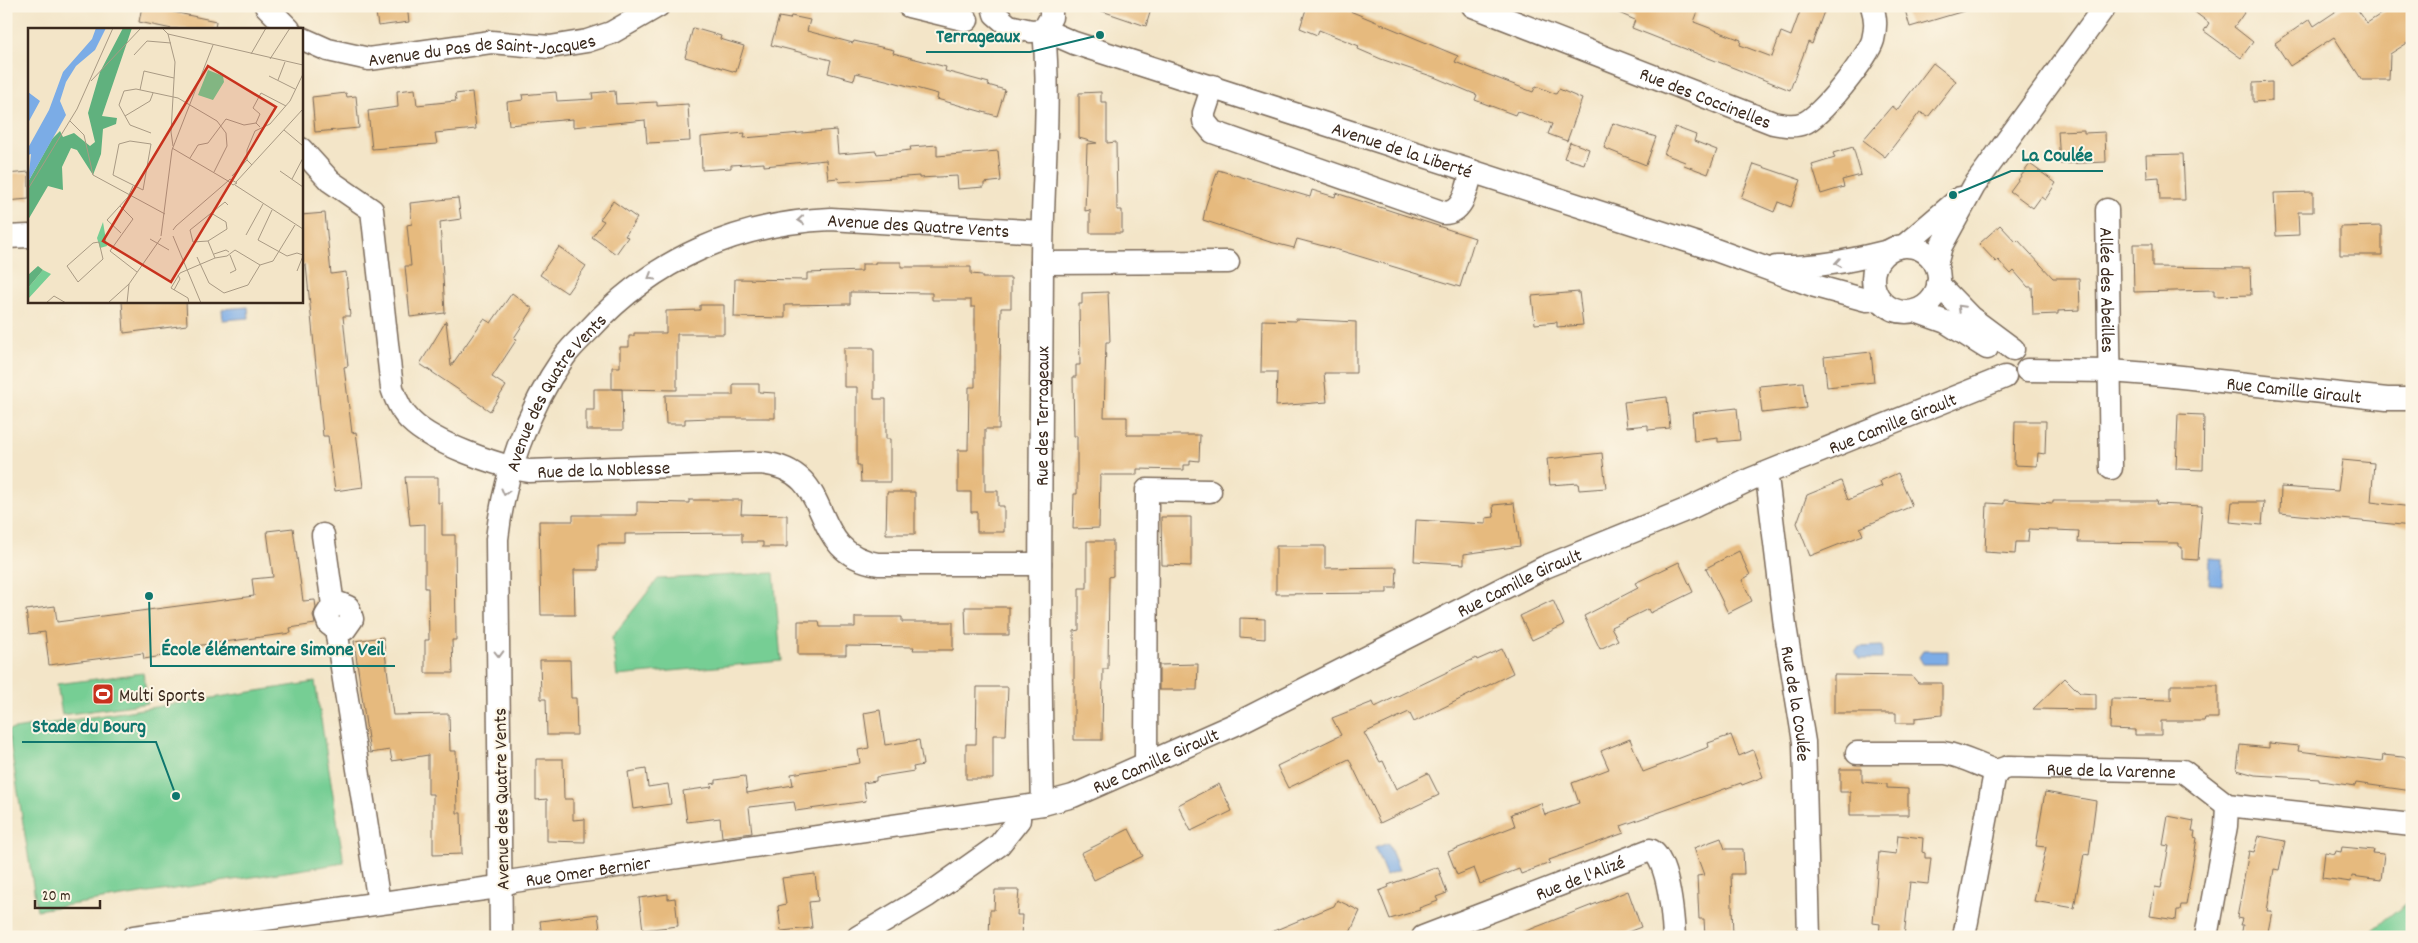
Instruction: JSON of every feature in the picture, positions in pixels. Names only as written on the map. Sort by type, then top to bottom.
[{"type":"street","points":[[266,6],[288,28]]},
{"type":"street","name":"Avenue du Pas de Saint-Jacques","points":[[302,38],[328,50],[369,59],[491,42],[550,47],[587,41],[611,33],[658,6]]},
{"type":"street","points":[[909,6],[967,20]]},
{"type":"street","name":"Avenue de la Liberté","points":[[993,6],[995,14],[1009,26],[1031,31],[1044,30],[1074,42],[1472,171],[1832,291],[1866,300],[1879,299]]},
{"type":"street","name":"Rue des Terrageaux","points":[[1043,804],[1040,564],[1042,232],[1047,85],[1044,30],[1051,17],[1051,6]]},
{"type":"street","name":"Rue des Coccinelles","points":[[1474,6],[1773,123],[1791,126],[1805,123],[1821,112],[1834,98],[1872,43],[1877,21],[1872,6]]},
{"type":"street","name":"Avenue de la Liberté","points":[[1974,186],[1895,249],[1878,259],[1872,279],[1879,299],[1895,310],[1915,310],[1930,301],[1937,275],[1941,246],[1974,186],[2105,6]]},
{"type":"street","points":[[1212,86],[1204,113],[1204,121],[1213,132],[1444,213],[1451,213],[1457,210],[1472,171]]},
{"type":"street","name":"Rue de la Noblesse","points":[[302,150],[330,181],[372,210],[392,388],[397,404],[410,421],[425,432],[494,464],[529,471],[761,463],[779,465],[795,473],[807,484],[835,540],[844,550],[865,562],[878,564],[1040,564]]},
{"type":"street","name":"Allée des Abeilles","points":[[2107,210],[2111,468]]},
{"type":"street","name":"Avenue des Quatre Vents","points":[[501,937],[502,886],[497,540],[501,508],[511,468],[529,421],[547,384],[565,355],[606,310],[644,280],[696,250],[766,225],[800,220],[831,219],[1042,232]]},
{"type":"street","points":[[6,237],[28,236]]},
{"type":"street","points":[[1895,249],[1923,250],[1937,275],[2006,361]]},
{"type":"street","name":"Avenue de la Liberté","points":[[1763,267],[1797,268],[1840,264],[1895,249]]},
{"type":"street","points":[[1042,263],[1228,262]]},
{"type":"street","points":[[1915,310],[1960,329],[2006,361]]},
{"type":"street","name":"Rue Camille Girault","points":[[1043,804],[1073,796],[1236,724],[1546,567],[1688,509],[2006,361],[2017,379],[2027,370],[2110,371],[2412,400]]},
{"type":"street","name":"Rue de la Coulée","points":[[1765,474],[1785,626],[1804,742],[1809,937]]},
{"type":"street","points":[[1146,764],[1147,490],[1210,491]]},
{"type":"street","points":[[323,535],[333,605],[345,605],[352,615],[348,626],[336,630],[379,903]]},
{"type":"street","points":[[1857,753],[1944,753],[1958,755],[1972,763],[1998,772],[1994,778],[1964,937]]},
{"type":"street","name":"Rue de la Varenne","points":[[1998,772],[2008,768],[2183,771],[2227,805]]},
{"type":"street","name":"Rue Omer Bernier","points":[[134,937],[502,886],[514,882],[1043,804]]},
{"type":"street","points":[[2206,937],[2226,826],[2227,805],[2412,825]]},
{"type":"street","points":[[858,937],[927,896],[999,844],[1019,820],[1019,808]]},
{"type":"street","name":"Rue de l'Alizé","points":[[1423,937],[1650,850],[1657,856],[1671,895],[1674,937]]},
{"type":"green space","points":[[774,573],[781,661],[617,676],[612,637],[658,579]]},
{"type":"green space","name":"Multi Sports","points":[[143,673],[148,703],[62,715],[57,684]]},
{"type":"green space","points":[[315,682],[344,863],[37,910],[8,730]]},
{"type":"green space","points":[[2412,899],[2412,937],[2365,937],[2368,934]]},
{"type":"water","points":[[248,307],[249,318],[223,320],[222,309]]},
{"type":"water","points":[[2210,558],[2223,559],[2222,585],[2209,584]]},
{"type":"water","points":[[1882,646],[1882,659],[1859,659],[1855,653],[1859,647]]},
{"type":"water","points":[[1923,651],[1948,651],[1948,664],[1923,664],[1919,657]]},
{"type":"water","points":[[1388,843],[1399,870],[1386,875],[1375,848]]},
{"type":"building","points":[[142,6],[174,6],[173,12],[216,21],[215,28],[167,28],[139,22]]},
{"type":"building","points":[[375,6],[407,6],[409,22],[378,26]]},
{"type":"building","points":[[1096,6],[1152,6],[1146,26],[1096,9]]},
{"type":"building","points":[[1307,6],[1338,6],[1458,56],[1455,62],[1533,92],[1536,86],[1556,94],[1559,89],[1582,99],[1567,141],[1548,134],[1552,124],[1517,111],[1515,115],[1475,100],[1477,95],[1434,77],[1381,59],[1358,49],[1359,46],[1319,30],[1317,35],[1300,28]]},
{"type":"building","points":[[1603,6],[1700,6],[1694,22],[1741,40],[1740,45],[1772,57],[1781,32],[1791,36],[1802,6],[1826,6],[1812,44],[1808,42],[1790,90],[1632,28],[1635,20]]},
{"type":"building","points":[[1914,6],[1963,6],[1964,11],[1910,27],[1905,10]]},
{"type":"building","points":[[2187,6],[2249,6],[2234,27],[2253,42],[2241,58],[2204,31],[2209,23]]},
{"type":"building","points":[[2344,6],[2355,6],[2367,23],[2393,6],[2412,6],[2412,40],[2390,54],[2389,80],[2362,80],[2334,37],[2290,66],[2275,43],[2310,19],[2314,26]]},
{"type":"building","points":[[791,16],[810,20],[807,31],[853,43],[854,41],[894,50],[893,53],[946,67],[945,71],[989,83],[988,85],[1005,90],[997,116],[937,99],[938,94],[886,80],[856,73],[854,80],[828,73],[831,60],[771,45],[779,17],[790,19]]},
{"type":"building","points":[[693,28],[721,36],[720,39],[744,46],[736,72],[685,57]]},
{"type":"building","points":[[1933,63],[1956,81],[1928,117],[1920,112],[1885,157],[1863,140],[1892,106],[1897,110]]},
{"type":"building","points":[[2272,82],[2272,101],[2253,102],[2253,83]]},
{"type":"building","points":[[415,89],[417,105],[456,101],[455,94],[472,92],[476,129],[435,133],[437,144],[372,149],[368,111],[398,107],[397,91]]},
{"type":"building","points":[[615,91],[616,104],[657,102],[657,106],[688,104],[690,141],[647,143],[645,120],[573,127],[573,119],[509,125],[507,102],[523,100],[522,95],[556,92],[557,101],[593,99],[592,93]]},
{"type":"building","points":[[1101,92],[1101,102],[1107,102],[1107,143],[1116,142],[1117,210],[1122,210],[1122,233],[1090,233],[1090,210],[1085,211],[1087,144],[1097,143],[1079,138],[1079,93]]},
{"type":"building","points":[[346,93],[347,97],[356,96],[359,128],[315,132],[312,97]]},
{"type":"building","points":[[1613,123],[1656,137],[1646,165],[1604,148]]},
{"type":"building","points":[[1675,127],[1696,135],[1694,141],[1717,150],[1708,174],[1684,165],[1685,162],[1664,154]]},
{"type":"building","points":[[836,130],[838,154],[876,151],[877,154],[911,150],[910,147],[937,145],[937,156],[998,151],[1001,181],[984,183],[984,187],[958,189],[957,176],[919,178],[919,176],[839,182],[838,178],[828,179],[826,160],[764,166],[764,163],[731,165],[731,168],[702,170],[701,137],[745,133],[744,138]]},
{"type":"building","points":[[2084,130],[2084,133],[2105,132],[2106,162],[2060,164],[2058,131]]},
{"type":"building","points":[[1570,142],[1589,149],[1584,164],[1564,158]]},
{"type":"building","points":[[1853,147],[1861,175],[1842,180],[1844,187],[1821,194],[1812,165],[1835,158],[1833,153]]},
{"type":"building","points":[[2183,154],[2185,200],[2160,200],[2159,177],[2147,178],[2146,155]]},
{"type":"building","points":[[1754,164],[1801,180],[1791,207],[1778,202],[1774,212],[1741,198]]},
{"type":"building","points":[[2030,164],[2056,183],[2045,200],[2041,197],[2033,208],[2010,191]]},
{"type":"building","points":[[1218,170],[1310,197],[1312,190],[1335,197],[1336,193],[1475,238],[1460,287],[1297,239],[1294,248],[1203,220]]},
{"type":"building","points":[[28,172],[28,199],[6,201],[6,174]]},
{"type":"building","points":[[2313,192],[2313,212],[2298,212],[2299,235],[2276,236],[2274,193]]},
{"type":"building","points":[[458,198],[461,219],[440,222],[445,313],[410,317],[405,266],[411,266],[407,225],[412,224],[410,203]]},
{"type":"building","points":[[613,201],[637,218],[625,236],[628,237],[616,254],[592,237],[604,221],[600,219]]},
{"type":"building","points":[[325,213],[331,274],[346,272],[350,316],[343,316],[348,366],[344,367],[352,433],[356,432],[363,487],[335,491],[328,436],[323,436],[306,265],[302,265],[302,215]]},
{"type":"building","points":[[2000,225],[2016,242],[2018,240],[2053,278],[2079,278],[2080,310],[2058,311],[2058,314],[2033,315],[2032,287],[2028,287],[2014,271],[2011,274],[1998,260],[1996,262],[1979,244]]},
{"type":"building","points":[[2382,226],[2382,255],[2340,255],[2340,227]]},
{"type":"building","points":[[2133,244],[2152,244],[2152,267],[2250,268],[2251,295],[2214,296],[2214,290],[2134,292]]},
{"type":"building","points":[[559,247],[586,266],[567,293],[540,275]]},
{"type":"building","points":[[875,262],[901,262],[901,267],[971,267],[971,274],[982,275],[982,278],[1011,278],[1011,308],[1001,308],[999,429],[985,429],[985,491],[998,491],[998,506],[1004,506],[1004,532],[977,532],[977,512],[971,512],[971,492],[958,492],[958,450],[968,450],[969,387],[975,387],[975,307],[971,307],[971,300],[932,300],[932,293],[850,292],[850,304],[785,305],[785,318],[734,317],[735,279],[807,280],[807,273],[862,271],[862,264],[875,264]]},
{"type":"building","points":[[1108,292],[1110,342],[1106,342],[1104,417],[1127,417],[1127,435],[1200,435],[1199,461],[1190,460],[1190,465],[1184,465],[1184,470],[1137,469],[1137,475],[1100,475],[1099,528],[1073,529],[1074,494],[1077,494],[1077,436],[1074,436],[1073,377],[1076,377],[1076,365],[1080,365],[1079,304],[1082,304],[1082,293]]},
{"type":"building","points":[[1579,292],[1583,325],[1557,327],[1557,322],[1535,324],[1532,296]]},
{"type":"building","points":[[512,293],[533,309],[514,338],[517,339],[492,377],[506,386],[490,411],[420,364],[446,321],[451,366],[484,319],[491,323]]},
{"type":"building","points":[[122,302],[186,302],[187,325],[124,333]]},
{"type":"building","points":[[700,305],[724,305],[724,334],[677,334],[677,390],[612,389],[612,367],[620,367],[620,347],[629,347],[629,336],[634,336],[634,333],[666,333],[666,311],[700,310]]},
{"type":"building","points":[[1296,319],[1356,322],[1356,373],[1324,373],[1327,402],[1276,406],[1277,372],[1261,372],[1262,320],[1296,321]]},
{"type":"building","points":[[844,348],[874,348],[874,399],[886,399],[886,439],[890,439],[890,482],[861,482],[860,465],[857,465],[857,387],[844,387]]},
{"type":"building","points":[[1871,352],[1874,382],[1827,387],[1824,357]]},
{"type":"building","points":[[1803,382],[1806,408],[1762,413],[1759,386]]},
{"type":"building","points":[[733,384],[759,384],[759,392],[775,393],[775,418],[685,419],[685,424],[666,424],[665,395],[733,395]]},
{"type":"building","points":[[594,389],[622,389],[623,430],[586,430],[586,410],[594,410]]},
{"type":"building","points":[[1667,397],[1670,428],[1648,430],[1648,425],[1627,427],[1624,402]]},
{"type":"building","points":[[1737,408],[1740,440],[1718,442],[1718,438],[1694,441],[1692,413]]},
{"type":"building","points":[[2178,414],[2204,415],[2203,470],[2176,469]]},
{"type":"building","points":[[2015,421],[2046,421],[2045,454],[2038,453],[2037,466],[2014,465]]},
{"type":"building","points":[[1602,453],[1606,488],[1579,490],[1578,483],[1550,485],[1547,459]]},
{"type":"building","points":[[2342,460],[2374,463],[2371,502],[2412,507],[2412,526],[2280,513],[2281,487],[2338,491]]},
{"type":"building","points":[[1898,473],[1912,506],[1860,528],[1863,535],[1810,556],[1797,523],[1807,495],[1841,481],[1848,500],[1882,486],[1880,481]]},
{"type":"building","points":[[405,477],[438,477],[438,503],[442,503],[442,535],[455,535],[456,640],[452,640],[453,673],[425,673],[425,640],[429,640],[428,588],[425,588],[425,524],[410,525]]},
{"type":"building","points":[[887,492],[915,492],[915,534],[886,534]]},
{"type":"building","points":[[689,500],[742,500],[741,514],[787,515],[787,547],[763,547],[763,542],[742,542],[742,533],[625,534],[625,544],[598,544],[598,570],[574,570],[575,615],[541,615],[539,521],[573,521],[573,515],[637,515],[637,502],[689,503]]},
{"type":"building","points":[[2004,500],[2053,503],[2053,501],[2157,501],[2156,504],[2202,506],[2198,560],[2182,559],[2182,547],[2179,547],[2179,543],[2078,542],[2079,531],[2029,529],[2028,542],[2016,542],[2015,554],[1985,552],[1987,503],[2004,504]]},
{"type":"building","points":[[2232,502],[2264,502],[2262,525],[2230,522]]},
{"type":"building","points":[[1514,503],[1520,546],[1464,554],[1464,564],[1414,561],[1416,520],[1486,524],[1486,518],[1494,517],[1493,505]]},
{"type":"building","points":[[1161,517],[1191,517],[1191,566],[1162,565]]},
{"type":"building","points":[[293,528],[303,601],[315,600],[316,608],[313,615],[315,624],[290,628],[291,633],[180,648],[181,653],[144,659],[143,653],[49,665],[45,632],[29,634],[26,610],[55,606],[57,622],[254,596],[252,579],[273,577],[267,531]]},
{"type":"building","points":[[1087,541],[1113,541],[1113,576],[1109,577],[1108,669],[1103,669],[1102,740],[1074,740],[1074,631],[1079,630],[1079,588],[1087,588]]},
{"type":"building","points":[[1276,546],[1325,546],[1325,568],[1397,567],[1396,588],[1387,588],[1387,593],[1276,594]]},
{"type":"building","points":[[1739,551],[1750,575],[1742,580],[1752,601],[1728,613],[1706,568]]},
{"type":"building","points":[[1679,562],[1693,592],[1650,613],[1648,609],[1611,627],[1618,640],[1600,649],[1584,616],[1638,588],[1635,583]]},
{"type":"building","points":[[1553,600],[1564,625],[1532,640],[1520,616]]},
{"type":"building","points":[[965,607],[1009,607],[1009,635],[966,635]]},
{"type":"building","points":[[855,617],[902,617],[902,622],[953,622],[953,650],[913,650],[914,647],[846,646],[846,655],[798,655],[798,621],[819,621],[820,627],[855,627]]},
{"type":"building","points":[[1240,618],[1265,619],[1265,639],[1240,637]]},
{"type":"building","points":[[383,637],[393,715],[449,714],[450,751],[456,751],[457,813],[461,813],[462,854],[433,855],[433,794],[428,794],[428,755],[392,761],[390,750],[370,753],[354,641]]},
{"type":"building","points":[[1502,649],[1513,673],[1414,722],[1409,712],[1364,733],[1380,762],[1383,761],[1396,789],[1428,773],[1439,795],[1380,823],[1349,759],[1288,788],[1277,766],[1341,735],[1332,718],[1373,702],[1375,707],[1476,658],[1477,660]]},
{"type":"building","points":[[540,660],[570,660],[571,698],[576,698],[577,735],[547,735],[546,699],[541,699]]},
{"type":"building","points":[[1198,664],[1197,690],[1159,690],[1159,665]]},
{"type":"building","points":[[1834,675],[1912,676],[1918,683],[1942,683],[1942,715],[1915,718],[1915,723],[1896,723],[1896,713],[1834,713]]},
{"type":"building","points":[[2065,678],[2080,693],[2096,694],[2096,710],[2033,709]]},
{"type":"building","points":[[2171,685],[2218,685],[2218,718],[2205,718],[2204,721],[2161,721],[2161,735],[2135,735],[2135,730],[2110,729],[2111,699],[2171,700]]},
{"type":"building","points":[[977,687],[1008,687],[1006,735],[993,735],[993,779],[966,779],[966,744],[976,744]]},
{"type":"building","points":[[880,710],[885,745],[919,740],[923,765],[913,767],[914,771],[876,777],[876,781],[863,783],[866,801],[796,811],[794,802],[749,807],[752,833],[722,837],[720,818],[687,822],[683,791],[712,787],[711,784],[716,783],[716,780],[745,776],[747,793],[793,785],[791,774],[860,763],[858,750],[869,748],[864,713]]},
{"type":"building","points":[[1731,735],[1739,756],[1753,750],[1763,777],[1742,785],[1741,783],[1621,826],[1624,833],[1549,860],[1550,863],[1521,874],[1519,869],[1480,884],[1474,868],[1457,875],[1448,852],[1515,826],[1511,814],[1541,803],[1545,815],[1579,803],[1572,783],[1609,769],[1601,751],[1630,739],[1643,772],[1709,747],[1708,743]]},
{"type":"building","points":[[2269,743],[2299,746],[2298,751],[2382,761],[2383,755],[2412,758],[2412,791],[2356,783],[2355,786],[2319,781],[2319,779],[2255,775],[2237,770],[2240,745],[2269,748]]},
{"type":"building","points":[[536,759],[563,759],[564,799],[573,799],[573,820],[585,819],[585,842],[547,841],[547,799],[536,800]]},
{"type":"building","points":[[646,769],[648,787],[668,784],[671,804],[633,809],[628,772]]},
{"type":"building","points":[[1840,769],[1862,769],[1862,782],[1887,784],[1887,788],[1908,789],[1908,815],[1850,815],[1850,792],[1840,792]]},
{"type":"building","points":[[1219,784],[1232,811],[1191,831],[1178,805]]},
{"type":"building","points":[[2045,792],[2096,801],[2089,855],[2084,854],[2074,908],[2034,901],[2046,847],[2036,846]]},
{"type":"building","points":[[2168,816],[2194,821],[2192,831],[2195,831],[2194,837],[2197,838],[2186,905],[2181,905],[2180,910],[2177,910],[2176,920],[2150,916],[2155,887],[2161,888],[2169,846],[2163,845]]},
{"type":"building","points":[[1129,829],[1143,856],[1094,880],[1081,853]]},
{"type":"building","points":[[1898,835],[1923,838],[1922,852],[1925,853],[1925,858],[1931,858],[1928,884],[1910,882],[1904,937],[1879,937],[1880,924],[1873,923],[1879,852],[1896,854]]},
{"type":"building","points":[[2259,836],[2285,841],[2279,870],[2274,869],[2267,911],[2272,911],[2267,937],[2241,937],[2243,925],[2240,925],[2242,919],[2237,918],[2249,851],[2254,852]]},
{"type":"building","points":[[1721,838],[1725,849],[1743,849],[1744,874],[1731,874],[1733,937],[1705,937],[1704,919],[1699,919],[1697,876],[1704,875],[1694,848]]},
{"type":"building","points":[[2342,847],[2374,850],[2373,853],[2384,854],[2381,880],[2352,876],[2351,882],[2322,878],[2325,852],[2335,854],[2336,851],[2341,852]]},
{"type":"building","points":[[1438,867],[1447,893],[1436,897],[1438,901],[1419,908],[1420,910],[1390,919],[1379,891],[1389,887],[1388,885]]},
{"type":"building","points":[[815,874],[818,901],[809,902],[812,928],[781,931],[778,906],[786,904],[782,878]]},
{"type":"building","points":[[995,890],[1019,890],[1017,915],[1022,915],[1021,937],[989,937],[990,910],[994,910]]},
{"type":"building","points":[[1628,891],[1641,927],[1615,937],[1511,937]]},
{"type":"building","points":[[668,894],[668,899],[675,898],[678,926],[643,930],[639,898]]},
{"type":"building","points":[[1337,900],[1360,911],[1348,937],[1259,937],[1334,906]]},
{"type":"building","points":[[598,914],[601,937],[542,937],[540,921]]},
{"type":"place","name":"Terrageaux","points":[[1100,35]]},
{"type":"place","name":"La Coulée","points":[[1953,195]]},
{"type":"place","name":"École élémentaire Simone Veil","points":[[149,596]]},
{"type":"place","name":"Multi Sports","points":[[103,694]]},
{"type":"place","name":"Stade du Bourg","points":[[176,796]]}]
